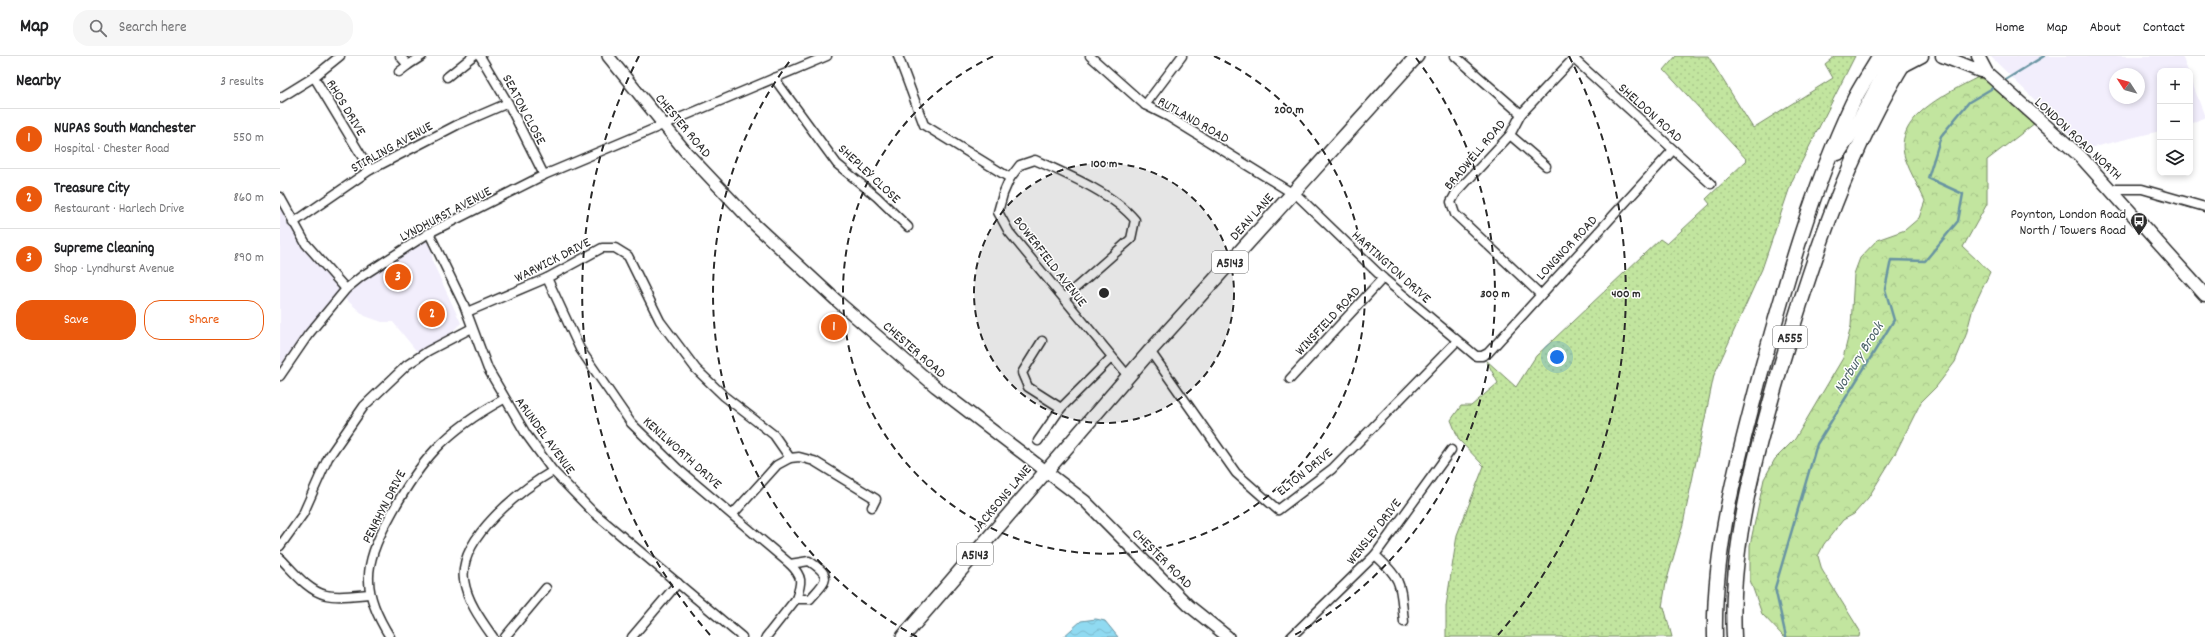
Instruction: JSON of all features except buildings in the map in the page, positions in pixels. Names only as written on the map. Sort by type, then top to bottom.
[{"type":"highway","name":"A555","points":[[1715,637],[1717,585],[1723,537],[1733,481],[1792,261],[1822,178],[1853,102],[1880,56]]},
{"type":"highway","name":"A555","points":[[1734,637],[1735,587],[1740,540],[1753,472],[1774,389],[1811,268],[1830,214],[1873,115],[1901,60]]},
{"type":"highway","points":[[1822,178],[1901,60]]},
{"type":"main road","name":"DEAN LANE","points":[[1046,470],[1150,351],[1417,56]]},
{"type":"main road","points":[[1901,60],[1922,56]]},
{"type":"main road","points":[[1942,56],[1986,74]]},
{"type":"main road","name":"LONDON ROAD NORTH","points":[[1965,56],[2081,157],[2112,189],[2205,296]]},
{"type":"main road","points":[[1978,56],[1986,74]]},
{"type":"main road","name":"JACKSONS LANE","points":[[903,637],[1046,470]]},
{"type":"street","points":[[280,98],[314,76],[340,56]]},
{"type":"street","points":[[400,56],[408,65]]},
{"type":"street","points":[[399,72],[422,56]]},
{"type":"street","points":[[447,77],[473,56]]},
{"type":"street","name":"SEATON CLOSE","points":[[480,56],[508,103],[544,175]]},
{"type":"street","name":"CHESTER ROAD","points":[[608,56],[662,124],[754,224],[836,300],[936,387],[1084,500],[1188,605],[1228,637]]},
{"type":"street","name":"LYNDHURST AVENUE","points":[[280,376],[318,322],[346,289],[362,276],[429,233],[544,175],[662,124],[827,56]]},
{"type":"street","points":[[898,56],[924,125],[1010,178],[1020,165],[1035,160],[1110,198],[1125,207],[1135,220],[1131,239],[1064,298]]},
{"type":"street","name":"RUTLAND ROAD","points":[[1090,56],[1145,105],[1170,118],[1293,193]]},
{"type":"street","points":[[1145,105],[1182,56]]},
{"type":"street","points":[[1455,56],[1521,114]]},
{"type":"street","name":"BRADWELL ROAD","points":[[1540,294],[1455,214],[1450,202],[1456,193],[1510,134],[1521,114],[1575,57]]},
{"type":"street","name":"SHELDON ROAD","points":[[1575,57],[1711,184]]},
{"type":"street","name":"RHOS DRIVE","points":[[314,76],[370,170]]},
{"type":"street","name":"SHEPLEY CLOSE","points":[[774,78],[837,164],[877,197],[908,227]]},
{"type":"street","name":"STIRLING AVENUE","points":[[293,223],[370,170],[456,125],[508,103]]},
{"type":"street","points":[[1510,134],[1546,166]]},
{"type":"street","name":"LONGNOR ROAD","points":[[1476,356],[1482,356],[1488,353],[1540,294],[1673,150]]},
{"type":"street","name":"BOWERFIELD AVENUE","points":[[1010,178],[1003,194],[998,212],[1009,232],[1064,298],[1111,358],[1128,376]]},
{"type":"street","points":[[2112,189],[2142,188],[2205,207]]},
{"type":"street","name":"HARTINGTON DRIVE","points":[[1293,193],[1383,278],[1476,356]]},
{"type":"street","points":[[280,197],[293,223],[306,244],[346,289]]},
{"type":"street","name":"ARUNDEL AVENUE","points":[[429,233],[467,312],[488,369],[504,399],[553,471],[593,512],[742,637]]},
{"type":"street","name":"WARWICK DRIVE","points":[[467,312],[547,278],[602,248],[615,248],[628,256],[660,321],[696,369],[729,401],[774,435],[790,458]]},
{"type":"street","name":"KENILWORTH DRIVE","points":[[547,278],[580,349],[631,423],[678,469],[733,514],[799,573],[801,586],[796,599],[766,637]]},
{"type":"street","name":"WINSFIELD ROAD","points":[[1290,379],[1383,278]]},
{"type":"street","points":[[280,546],[303,514],[328,458],[364,406],[407,365],[428,351],[472,328]]},
{"type":"street","points":[[1042,341],[1022,373],[1028,387],[1061,408]]},
{"type":"street","name":"ELTON DRIVE","points":[[1150,351],[1236,473],[1278,510],[1332,469],[1457,341]]},
{"type":"street","points":[[1038,441],[1061,408],[1111,358]]},
{"type":"street","name":"PENRHYN DRIVE","points":[[370,594],[368,579],[378,538],[416,470],[454,430],[472,416],[504,399]]},
{"type":"street","name":"WENSLEY DRIVE","points":[[1291,637],[1375,555],[1451,450]]},
{"type":"street","points":[[733,514],[749,498],[766,476],[777,465],[790,458],[799,457],[814,461],[876,499]]},
{"type":"street","points":[[492,637],[472,604],[464,580],[464,566],[470,550],[481,534],[514,499],[532,483],[553,471]]},
{"type":"street","points":[[872,507],[882,491]]},
{"type":"street","points":[[1375,555],[1397,577],[1400,585],[1404,622]]},
{"type":"street","points":[[280,558],[310,587],[319,593],[328,596],[370,594],[390,637]]},
{"type":"street","points":[[790,564],[809,561],[824,572],[826,578],[824,583],[810,599],[796,599]]},
{"type":"street","points":[[632,637],[678,583]]},
{"type":"street","points":[[505,637],[546,588]]},
{"type":"shaded area","points":[[1990,56],[2182,56],[2187,68],[2157,68],[2157,132],[2085,149]]},
{"type":"shaded area","points":[[2193,85],[2205,117],[2193,123]]},
{"type":"shaded area","points":[[285,207],[290,218],[346,289],[429,233],[433,263],[461,323],[452,332],[418,353],[393,322],[382,322],[365,316],[341,295],[280,372],[280,210]]},
{"type":"green space","points":[[1676,56],[1708,56],[1753,128],[1833,78],[1825,64],[1835,56],[1855,56],[1792,181],[1762,269],[1714,375],[1683,524],[1666,583],[1662,607],[1664,607],[1672,637],[1446,637],[1446,606],[1457,535],[1484,466],[1459,440],[1451,420],[1461,406],[1471,406],[1498,383],[1486,360],[1516,387],[1536,356],[1660,239],[1667,244],[1710,204],[1706,199],[1747,160],[1664,70]]},
{"type":"green space","points":[[1984,74],[2039,120],[1987,160],[1987,204],[1963,247],[1990,272],[1973,308],[1966,335],[1955,362],[1936,387],[1921,402],[1895,454],[1868,498],[1854,514],[1843,520],[1824,544],[1818,556],[1822,570],[1860,631],[1859,637],[1784,637],[1762,614],[1750,580],[1750,545],[1764,479],[1775,459],[1795,439],[1843,358],[1851,326],[1854,274],[1860,258],[1877,240],[1905,230],[1919,218],[1925,201],[1905,158],[1903,143],[1907,129],[1916,117],[1928,106],[1957,88]]},
{"type":"water","points":[[1096,619],[1105,621],[1118,637],[1063,637],[1081,621]]},
{"type":"waterway","name":"Norbury Brook","points":[[2002,82],[2044,56]]},
{"type":"waterway","name":"Norbury Brook","points":[[1786,637],[1775,588],[1817,444],[1894,320],[1885,289],[1891,260],[1925,261],[1958,221],[1963,194],[1928,178],[1941,136],[1969,102],[1996,86]]},
{"type":"place","name":"Poynton, London Road North / Towers Road","points":[[2139,236]]},
{"type":"place","name":"Supreme Cleaning","points":[[398,277]]},
{"type":"place","name":"Treasure City","points":[[432,314]]},
{"type":"place","name":"NUPAS South Manchester","points":[[834,327]]}]
